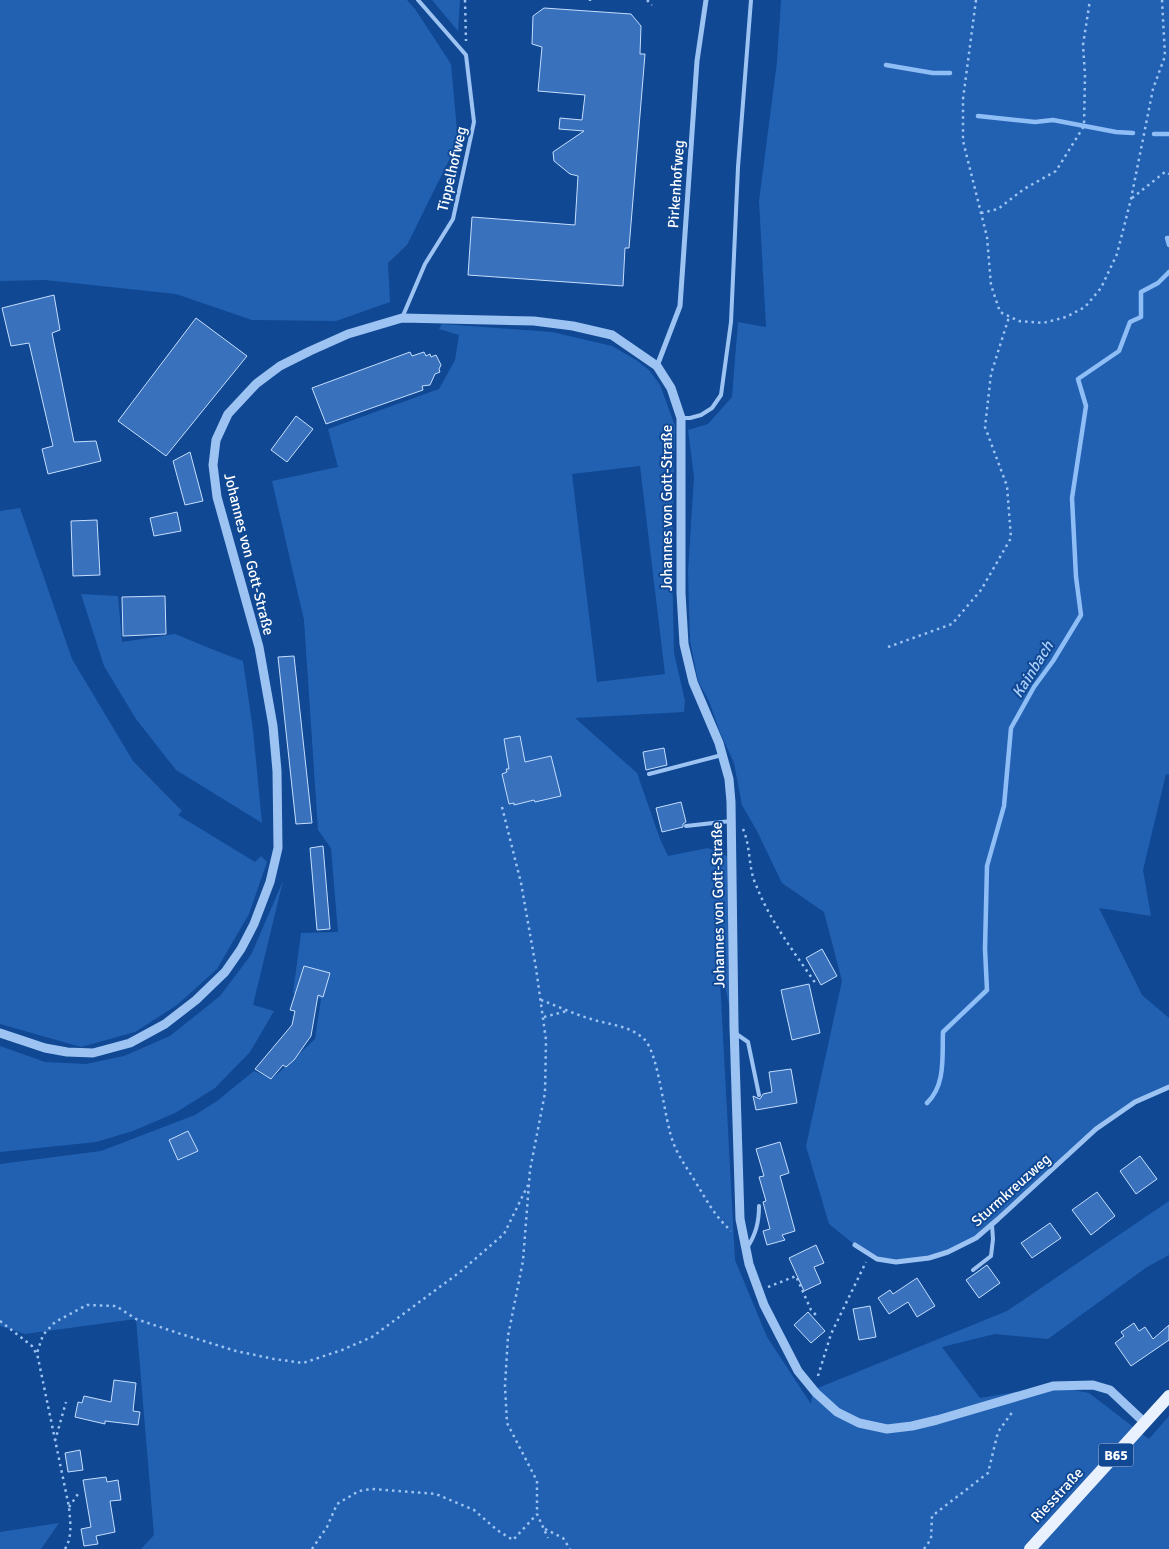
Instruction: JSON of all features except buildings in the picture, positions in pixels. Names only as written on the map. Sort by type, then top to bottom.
[{"type":"main road","name":"Riesstraße","points":[[1030,1549],[1169,1396]]},
{"type":"street","name":"Pirkenhofweg","points":[[657,366],[680,306],[698,61],[706,0]]},
{"type":"street","name":"Johannes von Gott-Straße","points":[[0,1033],[45,1048],[68,1052],[93,1053],[130,1043],[166,1024],[196,1000],[225,972],[241,949],[254,924],[270,882],[278,848],[277,772],[273,726],[259,647],[218,497],[213,465],[216,440],[228,414],[242,398],[256,384],[280,366],[348,334],[402,318],[534,321],[573,326],[612,335],[657,366],[671,388],[681,418],[681,593],[684,644],[693,682],[719,743],[729,779],[732,802],[734,1032],[740,1220],[749,1264],[764,1305],[798,1371],[813,1390],[837,1412],[860,1423],[887,1429],[912,1426],[1053,1386],[1093,1385],[1110,1390],[1145,1423]]},
{"type":"street","name":"Sturmkreuzweg","points":[[855,1245],[877,1258],[896,1262],[929,1258],[948,1252],[976,1238],[1102,1125],[1135,1102],[1169,1087]]},
{"type":"lane","points":[[418,0],[466,55]]},
{"type":"lane","points":[[681,418],[702,415],[712,408],[721,395],[731,322],[738,167],[751,0]]},
{"type":"lane","name":"Tippelhofweg","points":[[402,318],[425,264],[453,219],[474,122],[466,55]]},
{"type":"lane","points":[[649,774],[722,755]]},
{"type":"lane","points":[[686,826],[731,821]]},
{"type":"lane","points":[[734,1032],[748,1042],[759,1095]]},
{"type":"lane","points":[[745,1244],[755,1234],[759,1220],[759,1206]]},
{"type":"lane","points":[[973,1270],[991,1256],[994,1239],[992,1225]]},
{"type":"path","points":[[466,0],[466,55]]},
{"type":"path","points":[[647,0],[652,5]]},
{"type":"path","points":[[976,0],[963,98],[964,142],[987,237],[991,286],[1000,312],[1019,321],[1044,323],[1066,317],[1085,307],[1101,288],[1116,254],[1131,199],[1153,89],[1164,56],[1162,0]]},
{"type":"path","points":[[981,213],[998,209],[1024,189],[1056,171],[1084,126],[1085,75],[1083,45],[1090,0]]},
{"type":"path","points":[[1131,199],[1165,172],[1169,174]]},
{"type":"path","points":[[888,647],[952,624],[982,590],[1011,538],[1007,486],[985,426],[991,374],[1009,316]]},
{"type":"path","points":[[502,807],[521,882],[546,1040],[545,1093],[528,1185],[524,1261],[508,1336],[505,1386],[507,1423],[537,1481],[537,1514],[548,1538]]},
{"type":"path","points":[[743,828],[755,884],[777,926],[816,984]]},
{"type":"path","points":[[541,1000],[591,1019],[628,1028],[645,1040],[652,1052],[659,1076],[665,1115],[673,1142],[681,1159],[711,1208],[745,1244]]},
{"type":"path","points":[[543,1018],[569,1011]]},
{"type":"path","points":[[37,1353],[43,1334],[55,1322],[87,1305],[116,1306],[136,1319],[236,1351],[274,1359],[303,1363],[342,1350],[372,1337],[460,1272],[504,1234],[528,1185]]},
{"type":"path","points":[[813,1390],[831,1334],[870,1254]]},
{"type":"path","points":[[759,1291],[796,1276],[811,1310],[816,1315]]},
{"type":"path","points":[[0,1321],[32,1346],[37,1353],[69,1507],[71,1528],[68,1544],[65,1549]]},
{"type":"path","points":[[924,1549],[931,1539],[932,1516],[988,1472],[998,1432],[1024,1394]]},
{"type":"path","points":[[54,1442],[66,1402]]},
{"type":"path","points":[[312,1549],[327,1527],[336,1504],[359,1491],[371,1489],[436,1494],[474,1510],[497,1530],[513,1540],[537,1514]]},
{"type":"path","points":[[69,1507],[78,1494]]},
{"type":"path","points":[[544,1528],[563,1538],[570,1549]]},
{"type":"shaded area","points":[[0,0],[407,0],[451,64],[458,142],[407,245],[388,263],[390,302],[336,321],[252,320],[176,294],[45,280],[0,281]]},
{"type":"shaded area","points":[[432,0],[460,0],[458,31]]},
{"type":"shaded area","points":[[781,0],[1169,0],[1169,775],[1166,774],[1143,870],[1151,916],[1099,908],[1142,995],[1169,1018],[1169,1087],[1135,1102],[1108,1120],[976,1238],[929,1258],[896,1262],[877,1259],[855,1245],[829,1224],[806,1146],[842,981],[824,912],[782,883],[742,805],[734,763],[719,730],[709,701],[698,681],[690,641],[688,572],[694,477],[688,430],[708,424],[732,397],[738,322],[766,327],[759,201],[777,62]]},
{"type":"shaded area","points":[[442,324],[552,332],[612,346],[649,370],[660,385],[675,426],[672,562],[674,653],[685,701],[684,712],[575,718],[637,773],[660,839],[668,856],[708,848],[731,858],[734,1026],[719,961],[735,1260],[767,1337],[811,1404],[813,1390],[1007,1311],[1169,1201],[1169,1255],[1147,1267],[1048,1339],[995,1334],[942,1347],[980,1398],[1053,1386],[1089,1393],[1149,1439],[1169,1416],[1169,1549],[141,1549],[154,1535],[136,1319],[25,1334],[0,1326],[0,1164],[101,1151],[195,1115],[217,1101],[254,1071],[272,1079],[315,1039],[321,999],[293,993],[301,933],[338,932],[331,848],[318,830],[304,620],[272,481],[338,467],[328,429],[439,389],[455,360],[459,335],[439,329]],"holes":[[[640,466],[665,674],[597,682],[572,474]],[[551,756],[560,796],[535,802],[534,800],[509,804],[502,774],[507,772],[506,769]]]},
{"type":"shaded area","points":[[20,508],[72,659],[133,761],[182,811],[178,815],[255,862],[261,856],[267,862],[249,914],[217,969],[177,1005],[135,1032],[81,1047],[0,1024],[0,511]]},
{"type":"shaded area","points":[[81,594],[118,596],[122,642],[175,634],[243,661],[253,730],[262,823],[176,770],[136,719],[104,666]]},
{"type":"shaded area","points":[[283,881],[253,1005],[274,1011],[250,1052],[215,1088],[175,1113],[133,1131],[96,1142],[0,1152],[0,1046],[45,1062],[86,1064],[124,1056],[170,1036],[220,996],[251,955]]},
{"type":"shaded area","points":[[59,1523],[41,1549],[0,1549],[0,1532]]},
{"type":"waterway","points":[[886,65],[933,73],[950,73]]},
{"type":"waterway","points":[[978,116],[1035,122],[1053,120],[1116,132],[1133,133]]},
{"type":"waterway","points":[[1154,134],[1169,134]]},
{"type":"waterway","name":"Kainbach","points":[[1169,238],[1167,238],[1169,245]]},
{"type":"waterway","name":"Kainbach","points":[[927,1103],[933,1096],[940,1079],[943,1060],[943,1032],[987,990],[985,949],[987,866],[1004,806],[1011,728],[1034,687],[1053,661],[1081,615],[1076,577],[1072,498],[1086,406],[1078,379],[1119,351],[1130,322],[1141,317],[1141,292],[1158,283],[1169,272]]}]
